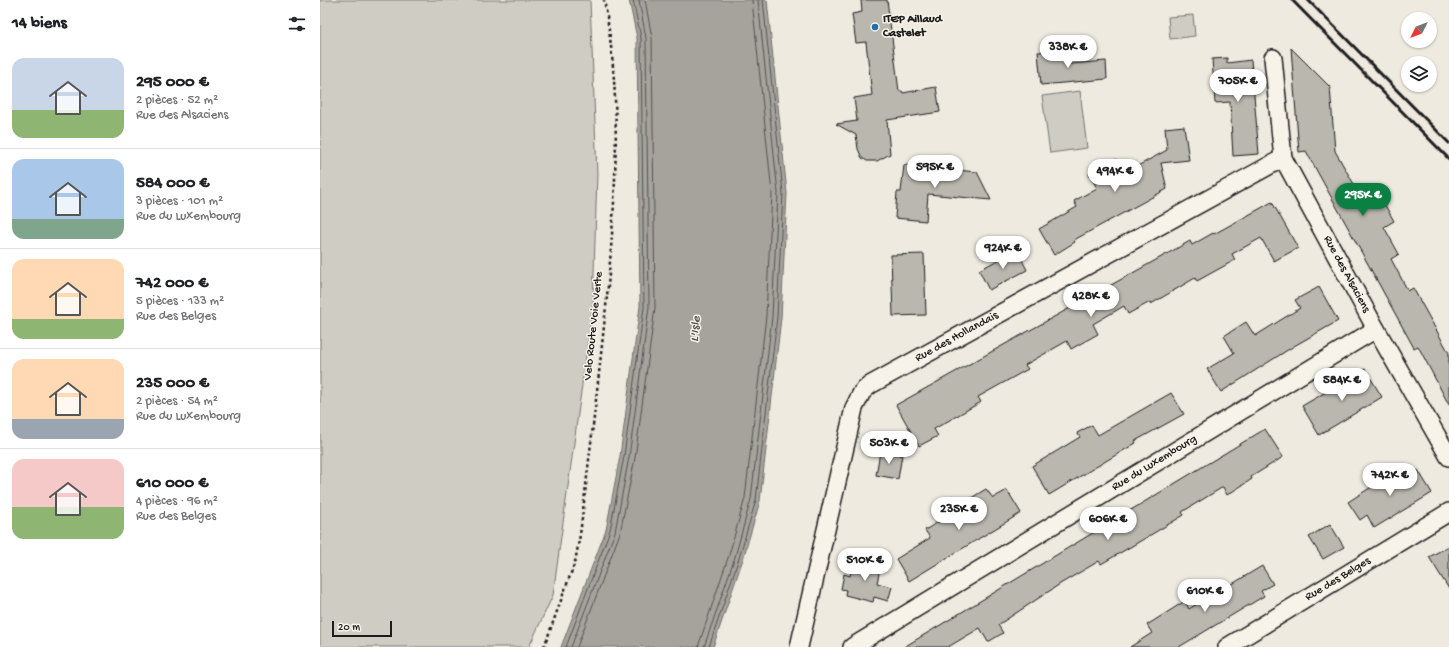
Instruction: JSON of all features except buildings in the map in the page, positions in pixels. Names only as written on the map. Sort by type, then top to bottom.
[{"type":"street","name":"Rue des Alsaciens","points":[[1273,58],[1283,158],[1376,329],[1449,457]]},
{"type":"street","name":"Rue des Hollandais","points":[[799,647],[854,408],[862,392],[870,385],[1283,158]]},
{"type":"street","name":"Rue du Luxembourg","points":[[852,647],[1376,329]]},
{"type":"street","name":"Rue des Belges","points":[[1227,647],[1449,512]]},
{"type":"path","name":"Velo Route Voie Verte","points":[[544,647],[572,570],[580,535],[606,310],[614,213],[616,139],[614,84],[604,0]]},
{"type":"shaded area","points":[[320,0],[590,0],[597,173],[593,305],[553,595],[529,647],[320,647]]},
{"type":"shaded area","points":[[1193,15],[1195,36],[1170,39],[1168,17]]},
{"type":"shaded area","points":[[1080,91],[1087,148],[1050,153],[1042,96]]},
{"type":"water","name":"L'Isle","points":[[629,0],[767,0],[787,193],[781,318],[760,501],[743,559],[713,647],[561,647],[606,530],[620,456],[640,306],[637,38]]},
{"type":"railway","points":[[1292,0],[1449,159]]},
{"type":"railway","points":[[1308,0],[1449,143]]},
{"type":"place","name":"ITEP Aillaud Castelet","points":[[875,27]]}]
